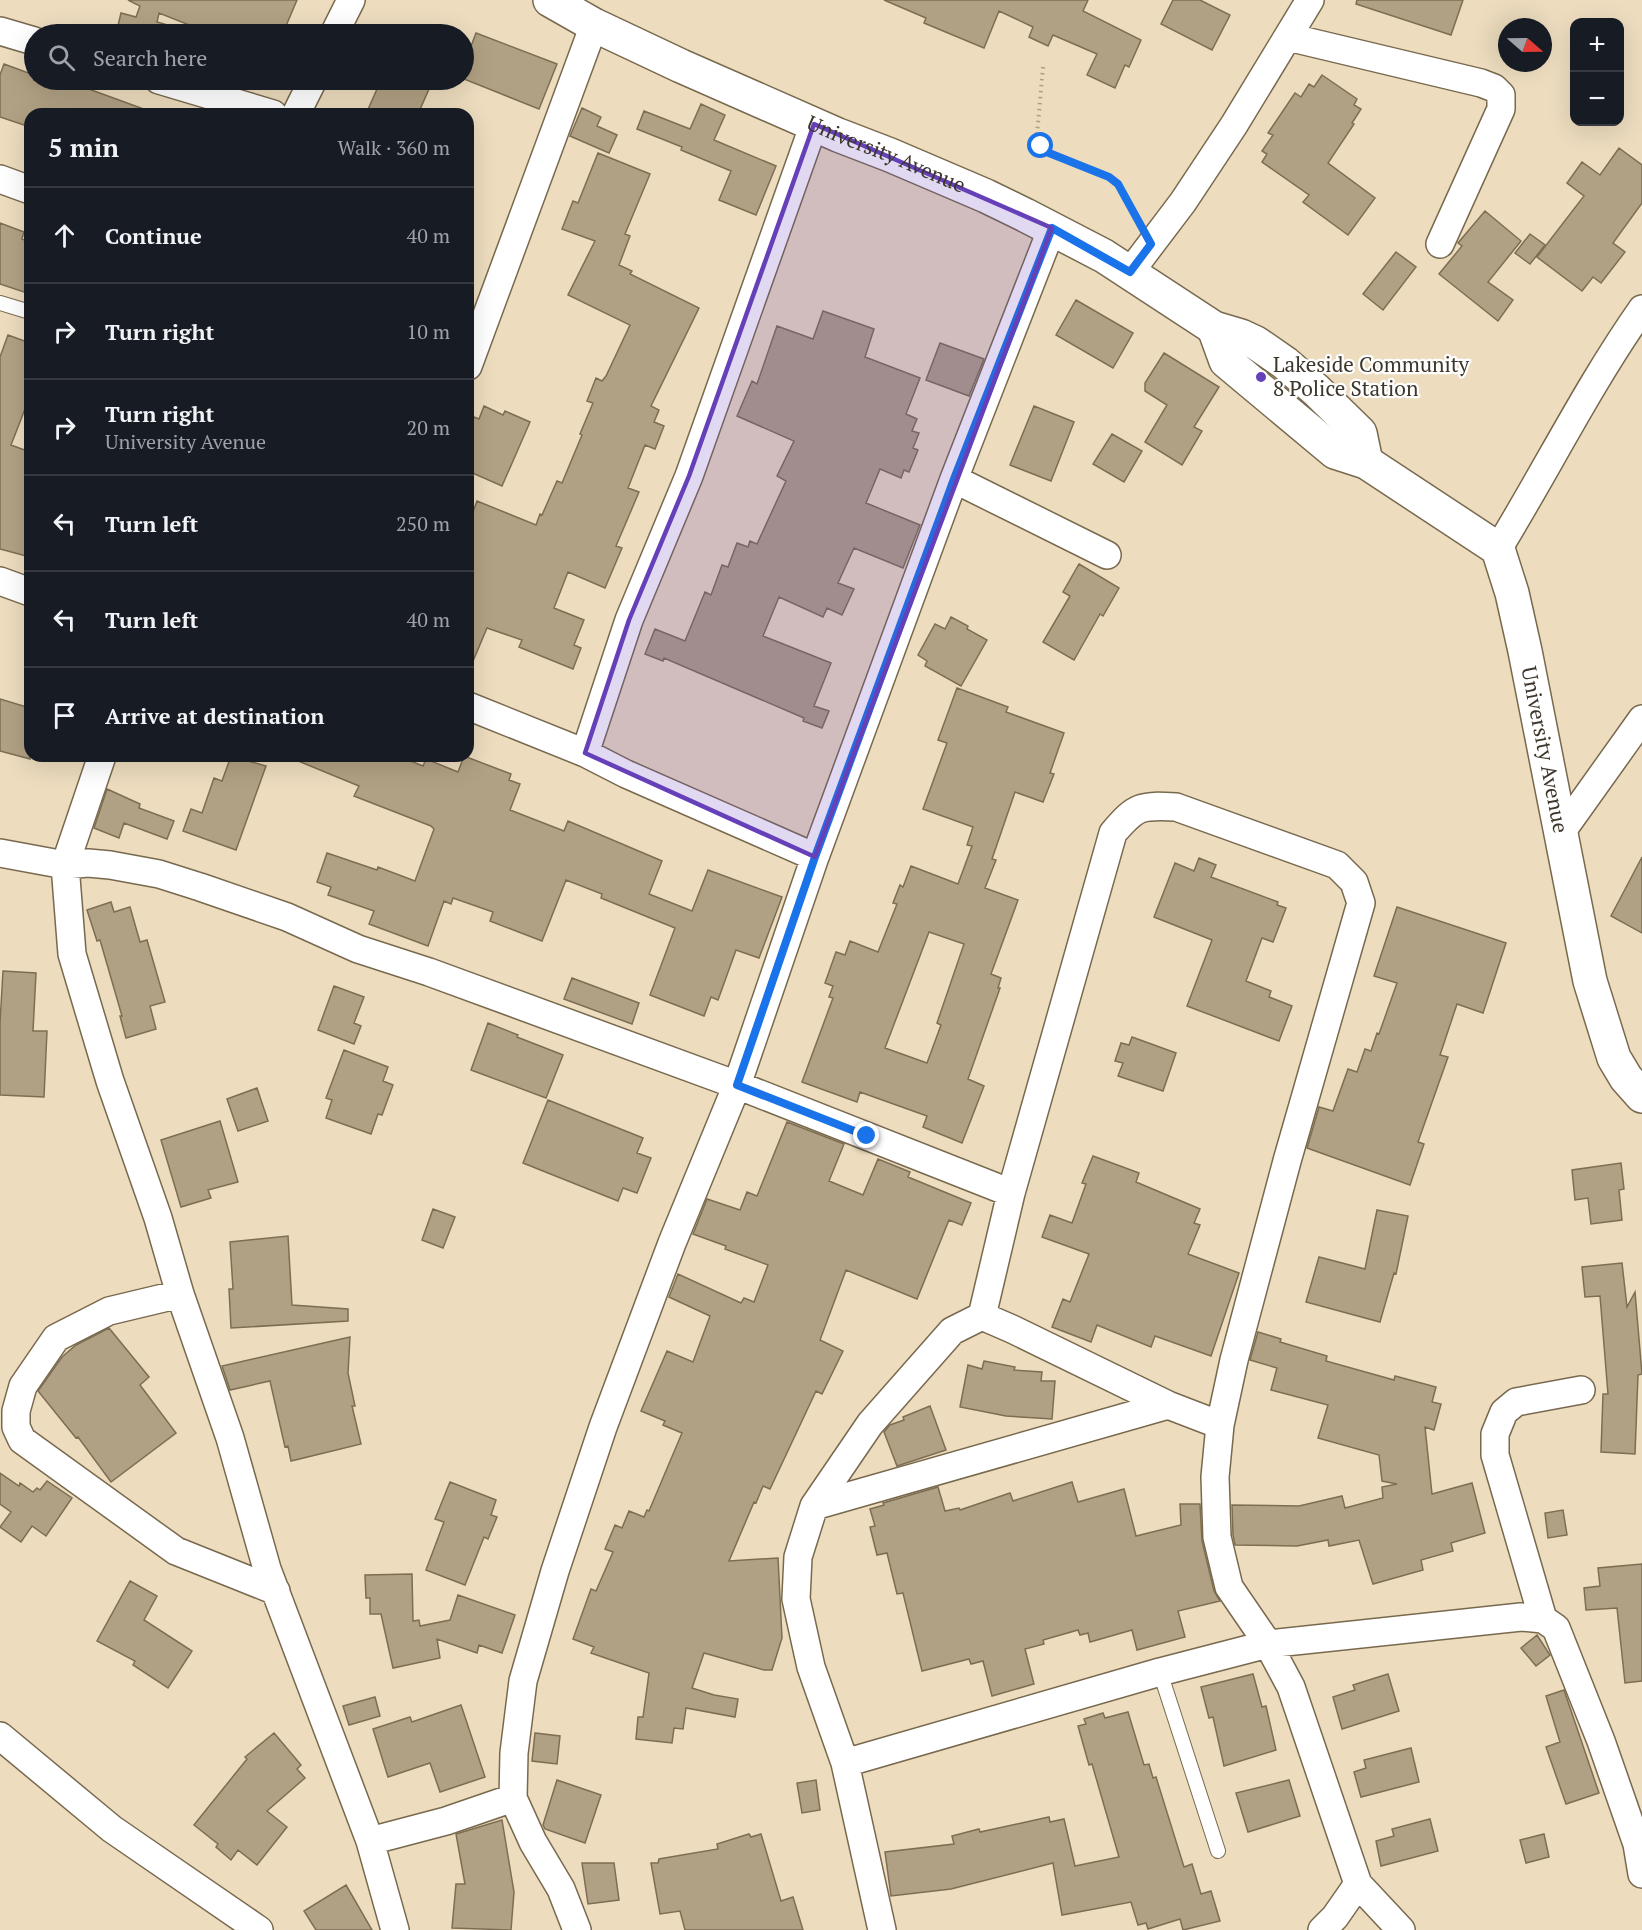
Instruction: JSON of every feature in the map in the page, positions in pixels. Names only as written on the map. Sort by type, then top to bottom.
[{"type":"street","points":[[339,24],[351,0]]},
{"type":"street","name":"University Avenue","points":[[550,0],[594,25],[681,66],[986,196],[1052,228],[1130,272],[1214,328],[1256,343],[1317,390],[1360,433],[1366,462],[1498,549],[1512,593],[1525,651],[1590,981],[1614,1058],[1626,1078],[1642,1096]]},
{"type":"street","points":[[1130,272],[1183,202],[1234,125],[1310,0]]},
{"type":"street","points":[[474,350],[594,25]]},
{"type":"street","points":[[0,31],[24,38]]},
{"type":"street","points":[[1288,37],[1481,83],[1494,88],[1501,95],[1501,109],[1440,244]]},
{"type":"street","points":[[193,90],[253,108]]},
{"type":"street","points":[[299,108],[308,90]]},
{"type":"street","points":[[585,753],[629,620],[689,476],[814,124]]},
{"type":"street","points":[[0,179],[24,188]]},
{"type":"street","points":[[577,1930],[561,1889],[533,1842],[513,1798],[514,1753],[523,1681],[555,1572],[603,1427],[663,1265],[737,1085],[815,857],[954,479],[1052,228]]},
{"type":"street","points":[[1498,549],[1563,435],[1642,309]]},
{"type":"street","points":[[954,479],[1107,555]]},
{"type":"street","points":[[0,581],[24,590]]},
{"type":"street","points":[[474,708],[585,753],[626,774],[815,857]]},
{"type":"street","points":[[1560,834],[1642,719]]},
{"type":"street","points":[[100,762],[65,865],[72,954],[110,1081],[158,1218],[180,1294],[230,1438],[267,1569],[370,1841],[395,1930]]},
{"type":"street","points":[[982,1316],[1011,1193],[1113,833],[1130,814],[1148,805],[1176,807],[1337,865],[1354,882],[1360,903],[1234,1360],[1220,1425],[1215,1477],[1217,1537],[1229,1587],[1268,1644],[1291,1687],[1358,1884],[1401,1930]]},
{"type":"street","points":[[0,853],[65,865],[88,863],[110,865],[159,874],[180,881],[287,917],[358,949],[429,972],[737,1085],[1011,1193]]},
{"type":"street","points":[[180,1294],[109,1311],[56,1338],[23,1386],[8,1420],[16,1427],[22,1440],[176,1551],[276,1591]]},
{"type":"street","points":[[882,1930],[845,1763],[811,1667],[796,1599],[798,1557],[814,1506],[870,1424],[928,1358],[952,1331],[982,1316],[1168,1405],[1220,1425]]},
{"type":"street","points":[[1543,1618],[1495,1455],[1495,1434],[1503,1413],[1516,1402],[1581,1390]]},
{"type":"street","points":[[814,1506],[1168,1405]]},
{"type":"street","points":[[845,1763],[1160,1672],[1268,1644],[1521,1617],[1543,1618],[1556,1628],[1601,1741],[1637,1844],[1642,1874]]},
{"type":"street","points":[[0,1736],[112,1829],[259,1930]]},
{"type":"street","points":[[370,1841],[446,1821],[513,1798]]},
{"type":"street","points":[[1322,1930],[1335,1917],[1358,1884]]},
{"type":"lane","points":[[0,303],[24,310]]},
{"type":"lane","points":[[1160,1672],[1218,1851]]},
{"type":"path","points":[[1043,68],[1037,135],[1041,146],[1049,153],[1109,177],[1118,184],[1151,244]]},
{"type":"highlighted area","points":[[814,124],[1052,228],[815,857],[585,753],[629,620],[689,476]]},
{"type":"building","points":[[128,0],[297,0],[287,24],[187,24],[159,13],[157,22],[164,24],[118,24],[121,13],[136,17],[140,6]]},
{"type":"building","points":[[884,0],[1088,0],[1083,11],[1141,40],[1129,67],[1125,65],[1115,88],[1087,75],[1097,54],[1053,35],[1048,46],[1029,37],[1033,27],[999,11],[984,48],[924,23],[926,18]]},
{"type":"building","points":[[1173,0],[1200,0],[1230,15],[1212,50],[1161,24]]},
{"type":"building","points":[[1357,0],[1463,0],[1451,35],[1356,4]]},
{"type":"building","points":[[476,33],[557,64],[539,109],[474,83]]},
{"type":"building","points":[[4,64],[24,71],[24,90],[92,90],[141,108],[24,108],[24,125],[0,117],[0,75]]},
{"type":"building","points":[[1322,75],[1357,99],[1354,105],[1361,109],[1352,123],[1354,124],[1328,163],[1375,198],[1348,235],[1303,202],[1309,195],[1262,162],[1267,154],[1262,151],[1273,135],[1268,133],[1295,93],[1301,97],[1309,84],[1314,87]]},
{"type":"building","points":[[377,90],[429,90],[421,108],[369,108]]},
{"type":"building","points":[[701,104],[725,115],[714,140],[776,166],[756,215],[719,200],[731,171],[681,150],[682,147],[637,129],[644,111],[690,129]]},
{"type":"building","points":[[582,108],[601,117],[597,126],[617,135],[609,153],[570,136]]},
{"type":"building","points":[[1619,148],[1642,165],[1642,203],[1613,243],[1625,252],[1601,283],[1593,277],[1582,291],[1537,257],[1584,196],[1567,183],[1582,162],[1600,175]]},
{"type":"building","points":[[598,153],[650,174],[625,234],[630,236],[619,265],[632,271],[630,274],[699,308],[651,406],[659,410],[654,422],[664,426],[655,449],[645,445],[628,488],[639,492],[616,546],[622,548],[605,588],[568,572],[554,608],[584,620],[574,645],[581,648],[573,669],[519,647],[522,640],[487,628],[474,659],[474,509],[477,501],[536,525],[557,481],[562,483],[582,435],[580,434],[593,403],[587,401],[596,378],[602,381],[606,376],[630,325],[568,295],[595,241],[562,229],[573,201],[578,203]]},
{"type":"building","points":[[1485,211],[1521,241],[1488,282],[1513,300],[1498,321],[1439,274],[1462,246],[1458,243]]},
{"type":"building","points":[[0,223],[24,232],[22,239],[24,240],[24,292],[0,284]]},
{"type":"building","points":[[1530,234],[1545,245],[1530,264],[1515,253]]},
{"type":"building","points":[[1396,252],[1416,267],[1383,310],[1363,294]]},
{"type":"building","points":[[1076,300],[1133,333],[1113,368],[1056,335]]},
{"type":"building","points":[[823,311],[874,329],[865,357],[920,378],[906,414],[917,419],[912,431],[919,433],[913,448],[918,450],[909,472],[904,470],[901,478],[880,469],[866,503],[920,525],[903,568],[854,548],[838,583],[854,589],[842,615],[827,608],[823,617],[779,597],[763,636],[831,663],[814,706],[829,711],[822,728],[803,721],[804,718],[664,658],[663,661],[645,654],[655,629],[685,641],[705,592],[711,595],[722,565],[728,567],[737,543],[748,547],[750,541],[757,544],[786,481],[777,476],[794,441],[737,416],[752,381],[757,384],[777,326],[813,339]]},
{"type":"building","points":[[8,335],[24,341],[24,411],[11,445],[24,450],[24,555],[0,549],[0,357]]},
{"type":"building","points":[[940,343],[984,359],[969,396],[926,380]]},
{"type":"building","points":[[1164,353],[1219,387],[1194,427],[1202,431],[1182,465],[1145,442],[1167,405],[1145,391],[1145,383]]},
{"type":"building","points":[[484,406],[503,415],[505,411],[530,422],[502,486],[474,474],[474,417],[479,419]]},
{"type":"building","points":[[1034,406],[1074,422],[1051,481],[1010,465]]},
{"type":"building","points":[[1112,434],[1142,451],[1124,482],[1093,464]]},
{"type":"building","points":[[1079,564],[1119,588],[1103,616],[1100,614],[1074,660],[1043,642],[1070,596],[1063,592]]},
{"type":"building","points":[[951,617],[987,640],[961,686],[925,666],[927,661],[918,655],[935,624],[945,629]]},
{"type":"building","points":[[957,688],[1008,707],[1006,712],[1064,733],[1050,773],[1054,774],[1043,802],[1015,792],[992,859],[996,860],[985,888],[1018,900],[991,974],[1001,978],[998,988],[1000,988],[968,1079],[984,1086],[962,1143],[923,1127],[927,1116],[860,1092],[857,1102],[802,1082],[833,998],[829,997],[833,986],[825,983],[836,952],[845,955],[850,941],[878,952],[897,904],[893,903],[900,885],[903,887],[911,866],[958,884],[972,846],[967,845],[973,827],[923,809],[947,743],[938,740]],"holes":[[[929,932],[964,944],[937,1023],[941,1025],[927,1063],[885,1048]]]},
{"type":"building","points":[[0,699],[24,706],[24,757],[0,751]]},
{"type":"building","points":[[474,760],[511,774],[509,780],[520,784],[510,810],[564,831],[568,821],[662,861],[649,894],[692,911],[708,870],[782,897],[759,958],[736,950],[718,1000],[711,997],[704,1016],[650,995],[675,928],[601,898],[602,894],[566,880],[542,941],[490,921],[493,912],[453,898],[451,904],[444,901],[428,946],[369,924],[374,911],[328,895],[331,887],[317,882],[327,853],[377,870],[378,867],[415,881],[434,829],[354,796],[359,786],[301,762],[413,762],[423,766],[425,762],[433,762],[458,772],[462,762],[474,762]]},
{"type":"building","points":[[229,762],[252,762],[266,766],[236,850],[183,831],[191,809],[202,813],[214,778],[222,781]]},
{"type":"building","points":[[107,789],[140,804],[139,808],[174,821],[167,839],[124,823],[119,838],[94,828]]},
{"type":"building","points":[[1642,857],[1642,933],[1611,916]]},
{"type":"building","points":[[1199,858],[1216,865],[1211,877],[1278,902],[1277,905],[1286,908],[1273,942],[1262,938],[1246,981],[1271,991],[1269,997],[1292,1006],[1279,1041],[1187,1006],[1212,940],[1154,917],[1175,863],[1194,871]]},
{"type":"building","points":[[111,902],[114,912],[130,907],[140,942],[147,940],[165,1002],[150,1006],[156,1029],[126,1038],[100,940],[97,941],[87,910]]},
{"type":"building","points":[[1397,907],[1506,943],[1483,1013],[1457,1004],[1440,1055],[1448,1057],[1418,1142],[1424,1144],[1410,1185],[1307,1148],[1319,1107],[1333,1111],[1348,1069],[1357,1072],[1365,1049],[1371,1051],[1377,1033],[1379,1034],[1397,983],[1374,976]]},
{"type":"building","points":[[3,971],[36,973],[33,1031],[47,1031],[44,1097],[0,1095]]},
{"type":"building","points":[[572,978],[639,1003],[632,1024],[564,999]]},
{"type":"building","points":[[334,986],[364,997],[354,1023],[361,1026],[354,1044],[318,1030]]},
{"type":"building","points":[[488,1023],[563,1055],[546,1098],[471,1070]]},
{"type":"building","points":[[1132,1037],[1176,1053],[1163,1091],[1118,1076],[1123,1063],[1115,1061],[1121,1043],[1129,1045]]},
{"type":"building","points":[[344,1050],[388,1067],[383,1081],[393,1085],[382,1115],[378,1114],[371,1134],[326,1118],[332,1100],[326,1098]]},
{"type":"building","points":[[257,1088],[268,1121],[238,1131],[227,1099]]},
{"type":"building","points":[[548,1100],[643,1138],[637,1153],[651,1158],[637,1193],[623,1188],[618,1201],[523,1163]]},
{"type":"building","points":[[220,1121],[238,1182],[208,1190],[211,1198],[181,1207],[161,1140]]},
{"type":"building","points":[[787,1122],[844,1144],[829,1181],[863,1195],[878,1159],[910,1172],[908,1177],[971,1203],[962,1225],[949,1220],[917,1299],[846,1270],[820,1340],[843,1351],[822,1394],[816,1391],[770,1489],[763,1486],[756,1503],[754,1502],[729,1561],[778,1558],[782,1638],[772,1670],[764,1670],[704,1653],[692,1688],[738,1699],[735,1717],[686,1708],[683,1729],[674,1728],[672,1743],[636,1739],[638,1717],[643,1717],[649,1673],[591,1653],[594,1647],[573,1639],[591,1589],[596,1591],[613,1552],[605,1549],[615,1525],[622,1528],[629,1511],[644,1517],[647,1510],[649,1511],[682,1433],[663,1425],[665,1421],[641,1411],[667,1351],[693,1362],[710,1316],[669,1297],[678,1274],[741,1303],[744,1298],[754,1302],[768,1265],[693,1234],[707,1199],[740,1210],[747,1192],[757,1196]]},
{"type":"building","points":[[1093,1156],[1139,1173],[1136,1182],[1200,1209],[1194,1223],[1200,1225],[1188,1254],[1239,1273],[1211,1356],[1155,1336],[1151,1347],[1097,1325],[1091,1342],[1052,1327],[1063,1299],[1070,1302],[1089,1254],[1042,1237],[1050,1215],[1072,1223],[1086,1184],[1082,1183]]},
{"type":"building","points":[[1621,1163],[1624,1189],[1619,1190],[1622,1220],[1591,1224],[1588,1198],[1575,1200],[1572,1170]]},
{"type":"building","points":[[433,1209],[455,1217],[443,1248],[422,1240]]},
{"type":"building","points":[[1377,1210],[1408,1216],[1396,1274],[1394,1273],[1380,1322],[1306,1302],[1319,1257],[1365,1269]]},
{"type":"building","points":[[288,1236],[292,1305],[348,1309],[348,1321],[231,1328],[229,1289],[233,1289],[230,1242]]},
{"type":"building","points":[[1622,1263],[1627,1307],[1635,1292],[1642,1374],[1638,1375],[1635,1454],[1601,1452],[1603,1394],[1608,1394],[1600,1296],[1585,1297],[1582,1267]]},
{"type":"building","points":[[109,1328],[149,1377],[140,1385],[176,1433],[111,1482],[78,1437],[76,1438],[38,1391],[62,1357],[76,1345]]},
{"type":"building","points":[[1258,1332],[1281,1339],[1280,1342],[1327,1356],[1326,1361],[1394,1380],[1395,1376],[1436,1387],[1432,1402],[1441,1404],[1434,1430],[1425,1427],[1432,1494],[1472,1483],[1485,1533],[1451,1543],[1453,1551],[1421,1560],[1423,1570],[1373,1584],[1359,1540],[1329,1546],[1328,1540],[1297,1546],[1235,1545],[1232,1505],[1299,1506],[1342,1496],[1345,1508],[1383,1498],[1382,1487],[1397,1484],[1382,1481],[1379,1455],[1318,1438],[1328,1405],[1271,1390],[1277,1368],[1250,1360]]},
{"type":"building","points":[[350,1337],[348,1373],[355,1406],[352,1406],[361,1444],[291,1461],[288,1446],[285,1447],[270,1381],[230,1390],[222,1366]]},
{"type":"building","points":[[984,1361],[1015,1367],[1014,1370],[1042,1372],[1041,1381],[1055,1381],[1052,1419],[1006,1416],[960,1407],[968,1365],[982,1369]]},
{"type":"building","points":[[930,1406],[946,1450],[897,1466],[884,1432],[890,1425],[904,1420],[903,1417]]},
{"type":"building","points":[[0,1473],[33,1492],[37,1488],[40,1490],[47,1481],[72,1498],[46,1536],[32,1526],[21,1542],[0,1527],[11,1512],[0,1504]]},
{"type":"building","points":[[450,1482],[496,1500],[491,1515],[497,1517],[488,1539],[484,1537],[465,1585],[426,1570],[444,1522],[435,1519]]},
{"type":"building","points":[[1072,1482],[1078,1502],[1124,1489],[1136,1536],[1181,1525],[1180,1504],[1200,1504],[1202,1541],[1214,1591],[1220,1601],[1178,1611],[1185,1637],[1137,1650],[1132,1630],[1090,1642],[1088,1633],[1080,1635],[1078,1630],[1043,1640],[1044,1644],[1025,1649],[1034,1684],[992,1696],[983,1661],[971,1664],[969,1659],[922,1671],[903,1593],[897,1594],[887,1553],[877,1555],[870,1527],[875,1526],[870,1509],[938,1487],[945,1511],[959,1508],[960,1510],[1010,1493],[1013,1501]]},
{"type":"building","points":[[1563,1510],[1567,1535],[1548,1538],[1545,1513]]},
{"type":"building","points":[[1642,1564],[1642,1681],[1625,1683],[1617,1608],[1586,1610],[1584,1588],[1600,1586],[1598,1568]]},
{"type":"building","points":[[412,1574],[413,1621],[419,1620],[420,1626],[450,1620],[458,1595],[515,1615],[502,1653],[479,1645],[477,1653],[437,1639],[440,1658],[393,1668],[381,1614],[370,1614],[370,1598],[366,1598],[365,1575]]},
{"type":"building","points":[[130,1581],[157,1596],[144,1620],[192,1651],[168,1688],[133,1665],[135,1661],[97,1641]]},
{"type":"building","points":[[1537,1635],[1550,1655],[1536,1666],[1521,1648]]},
{"type":"building","points":[[1253,1674],[1262,1707],[1266,1706],[1276,1750],[1224,1766],[1213,1717],[1209,1718],[1201,1687]]},
{"type":"building","points":[[1388,1674],[1399,1711],[1342,1729],[1333,1697],[1355,1690],[1353,1685]]},
{"type":"building","points":[[1564,1690],[1599,1793],[1566,1804],[1546,1747],[1560,1742],[1546,1696]]},
{"type":"building","points":[[375,1697],[380,1716],[349,1725],[343,1706]]},
{"type":"building","points":[[461,1705],[485,1777],[440,1792],[430,1763],[388,1777],[373,1729],[410,1717],[412,1722]]},
{"type":"building","points":[[1128,1712],[1144,1765],[1149,1764],[1153,1778],[1156,1777],[1184,1867],[1192,1864],[1201,1894],[1211,1891],[1220,1921],[1183,1930],[1180,1919],[1148,1929],[1146,1923],[1138,1925],[1131,1902],[1062,1915],[1053,1863],[951,1889],[891,1896],[885,1852],[954,1844],[952,1836],[1049,1817],[1050,1822],[1064,1819],[1075,1866],[1119,1857],[1092,1764],[1089,1765],[1078,1726],[1086,1724],[1084,1719],[1103,1713],[1105,1718]]},
{"type":"building","points":[[274,1733],[301,1765],[297,1769],[305,1778],[267,1811],[287,1827],[257,1865],[238,1850],[231,1860],[216,1847],[218,1844],[194,1825],[247,1759],[245,1757]]},
{"type":"building","points":[[535,1733],[560,1736],[557,1764],[532,1761]]},
{"type":"building","points":[[1411,1748],[1419,1782],[1361,1797],[1354,1772],[1366,1768],[1364,1760]]},
{"type":"building","points":[[557,1780],[601,1795],[585,1843],[545,1829],[543,1825]]},
{"type":"building","points":[[816,1780],[820,1810],[802,1813],[797,1783]]},
{"type":"building","points":[[1289,1780],[1300,1816],[1248,1832],[1236,1793]]},
{"type":"building","points":[[1430,1819],[1438,1851],[1381,1866],[1376,1841],[1394,1836],[1392,1829]]},
{"type":"building","points":[[502,1820],[514,1892],[511,1930],[452,1928],[456,1884],[465,1884],[456,1834]]},
{"type":"building","points":[[749,1834],[751,1837],[761,1834],[781,1901],[793,1897],[803,1930],[685,1930],[680,1911],[660,1914],[651,1863],[658,1863],[659,1859],[718,1849],[717,1844]]},
{"type":"building","points":[[1544,1834],[1549,1857],[1526,1863],[1520,1840]]},
{"type":"building","points":[[582,1863],[614,1863],[619,1900],[588,1904]]},
{"type":"building","points":[[346,1885],[372,1930],[316,1930],[304,1911]]},
{"type":"place","name":"Lakeside Community 8 Police Station","points":[[1261,377]]},
{"type":"route","points":[[867,1136],[737,1085],[815,857],[889,661],[954,479],[1052,228],[1130,272],[1151,244],[1118,184],[1109,177],[1049,153],[1041,146]]}]
